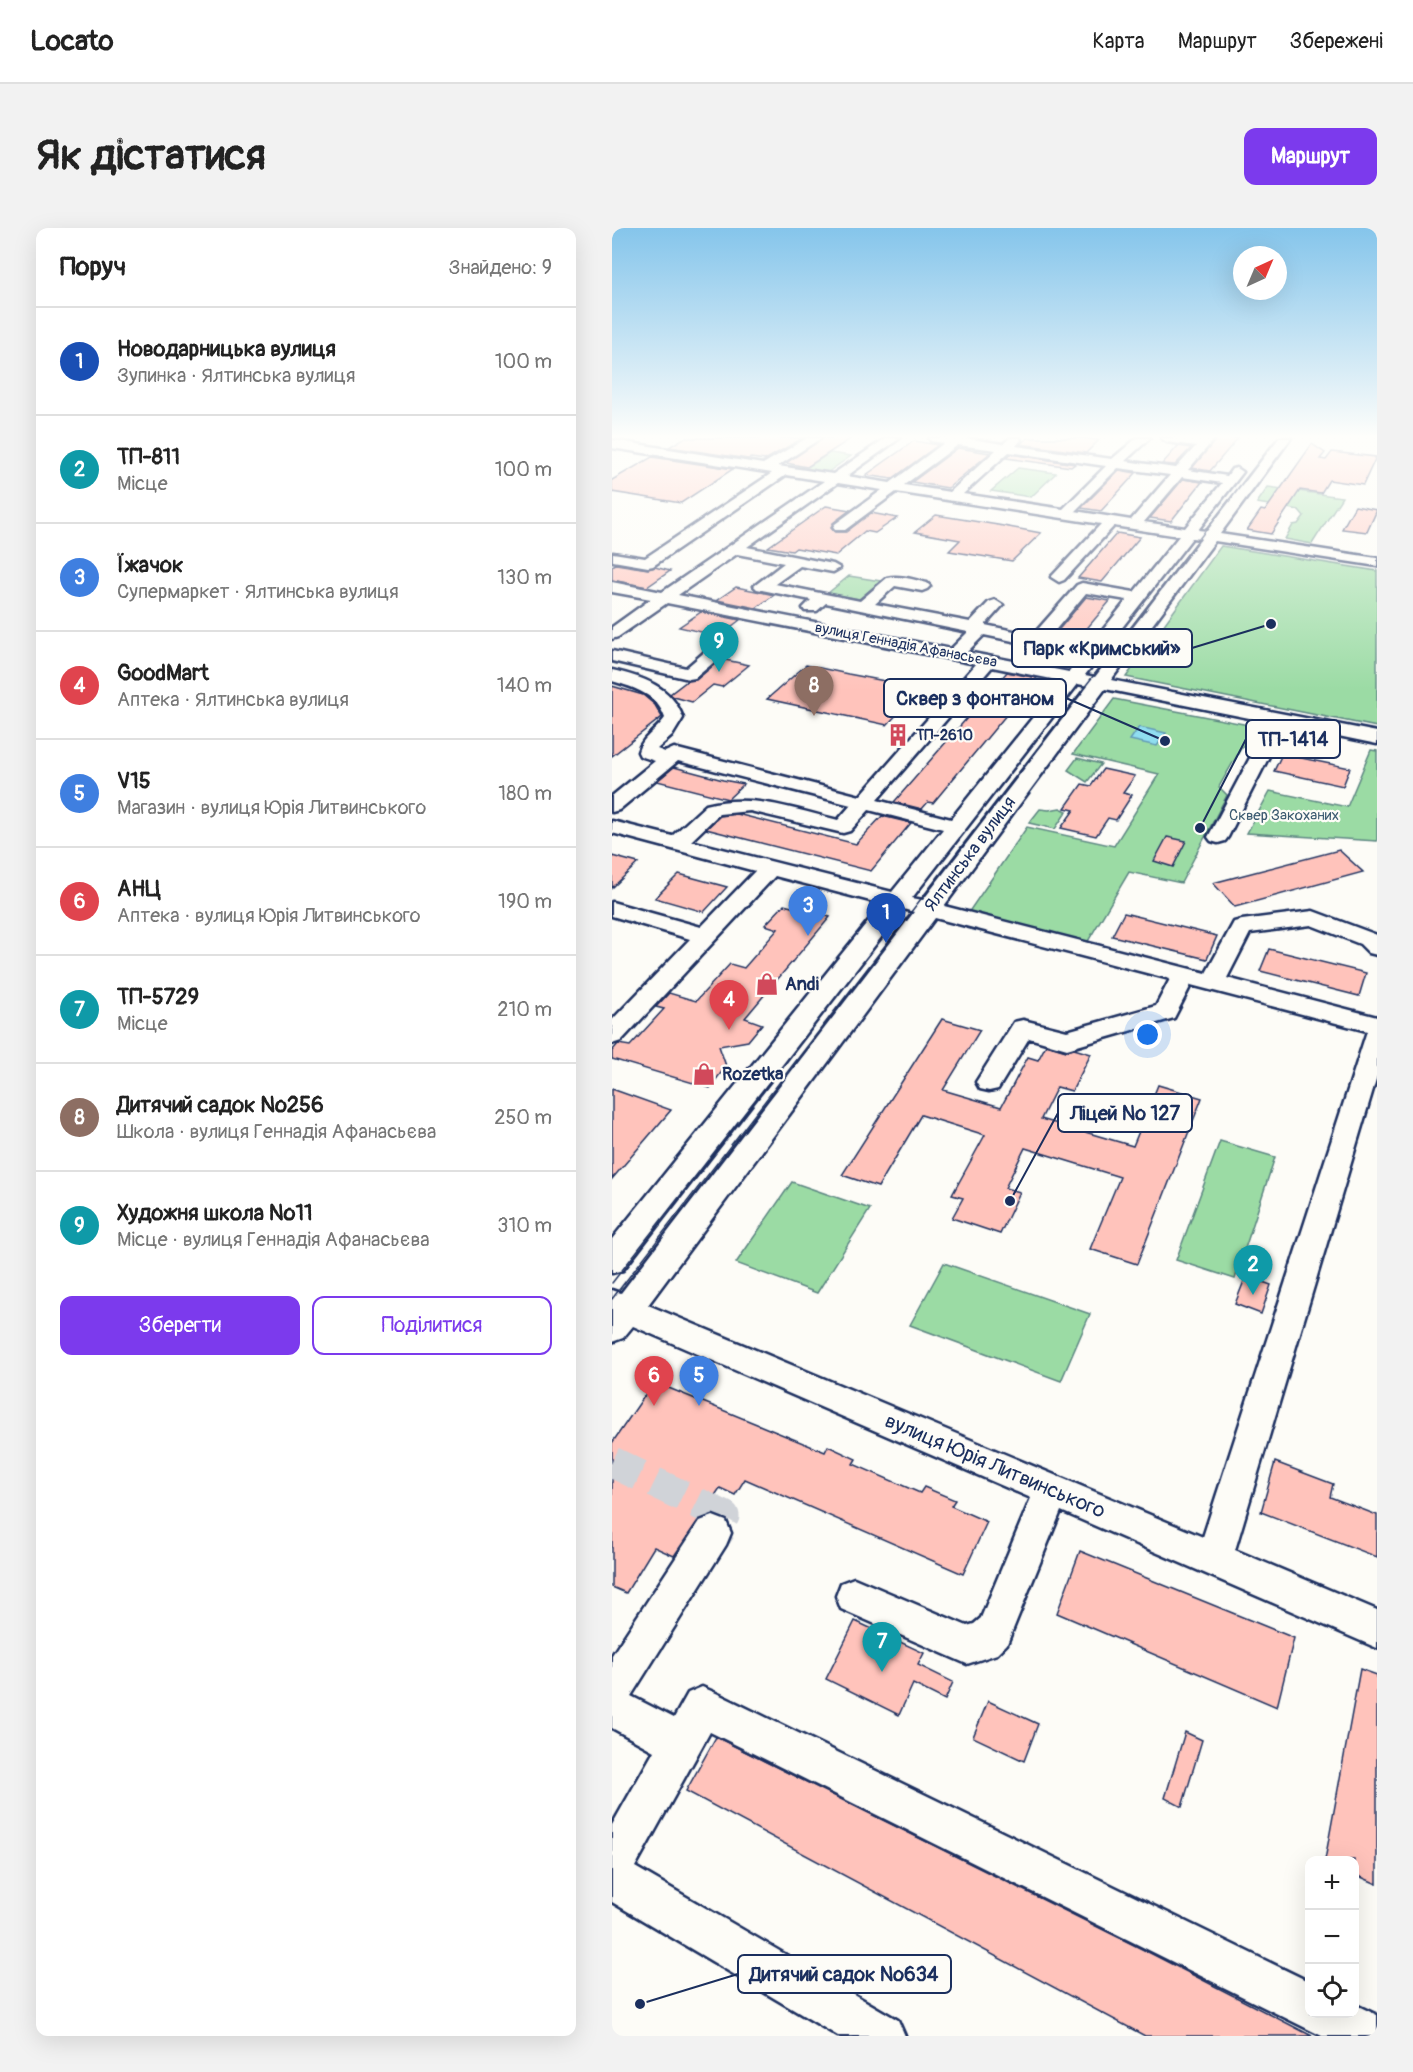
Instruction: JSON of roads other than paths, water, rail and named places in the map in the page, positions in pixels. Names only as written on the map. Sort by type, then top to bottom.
[{"type":"street","points":[[612,556],[648,563],[708,522]]},
{"type":"street","points":[[612,634],[772,522]]},
{"type":"street","points":[[840,527],[846,522]]},
{"type":"street","points":[[1059,577],[1110,522]]},
{"type":"street","points":[[1126,522],[1377,562]]},
{"type":"street","name":"Ялтинська вулиця","points":[[612,1261],[1195,522]]},
{"type":"street","name":"Ялтинська вулиця","points":[[617,1314],[928,910],[1221,522]]},
{"type":"street","points":[[704,525],[754,535]]},
{"type":"street","points":[[734,549],[830,570],[800,593]]},
{"type":"street","points":[[797,561],[762,586],[1037,640],[1082,588],[1136,597]]},
{"type":"street","points":[[863,606],[892,581],[922,586]]},
{"type":"street","name":"вулиця Геннадія Афанасьєва","points":[[612,587],[1377,738]]},
{"type":"street","points":[[792,623],[823,598]]},
{"type":"street","points":[[955,655],[995,605]]},
{"type":"street","points":[[612,656],[689,674],[713,654]]},
{"type":"street","points":[[676,844],[713,809],[750,805],[843,827],[987,662]]},
{"type":"street","points":[[612,675],[649,687],[672,705],[674,718],[665,732],[649,744],[646,752],[669,759]]},
{"type":"street","points":[[1218,837],[1280,718]]},
{"type":"street","points":[[612,806],[674,754],[955,826]]},
{"type":"street","points":[[750,805],[775,780]]},
{"type":"street","points":[[612,827],[1377,1025]]},
{"type":"street","points":[[612,1035],[770,868]]},
{"type":"street","points":[[612,909],[706,936]]},
{"type":"street","points":[[1212,983],[1242,927],[1313,918],[1368,939],[1377,948]]},
{"type":"street","points":[[989,1082],[1023,1028],[1067,1040],[1165,1012],[1183,976]]},
{"type":"street","points":[[1214,1559],[1377,1035]]},
{"type":"street","name":"вулиця Юрія Литвинського","points":[[617,1314],[1052,1490],[1377,1629]]},
{"type":"street","points":[[854,1596],[967,1646],[984,1641],[994,1631],[1052,1490]]},
{"type":"street","points":[[612,1690],[713,1533]]},
{"type":"street","points":[[612,1707],[681,1744]]},
{"type":"street","points":[[612,1866],[702,1707],[1305,2004]]},
{"type":"street","points":[[612,1878],[882,2036]]},
{"type":"water","points":[[1139,727],[1166,733],[1157,746],[1130,740]]},
{"type":"tunnel","points":[[612,1462],[724,1516],[716,1529]]},
{"type":"tunnel","points":[[713,1533],[717,1527]]},
{"type":"tram line","points":[[612,1299],[1212,522]]},
{"type":"tram line","points":[[612,1283],[780,1068]]},
{"type":"place","name":"Парк «Кримський»","points":[[1271,624]]},
{"type":"place","name":"Художня школа №11","points":[[719,672]]},
{"type":"place","name":"Дитячий садок №256","points":[[814,716]]},
{"type":"place","name":"ТП-2610","points":[[898,735]]},
{"type":"place","name":"Сквер з фонтаном","points":[[1165,741]]},
{"type":"place","name":"ТП-1414","points":[[1200,828]]},
{"type":"place","name":"Їжачок","points":[[808,936]]},
{"type":"place","name":"Новодарницька вулиця","points":[[886,943]]},
{"type":"place","name":"Andi","points":[[767,984]]},
{"type":"place","name":"GoodMart","points":[[729,1030]]},
{"type":"place","name":"Rozetka","points":[[704,1074]]},
{"type":"place","name":"Ліцей № 127","points":[[1010,1201]]},
{"type":"place","name":"ТП-811","points":[[1253,1295]]},
{"type":"place","name":"АНЦ","points":[[654,1406]]},
{"type":"place","name":"V15","points":[[699,1406]]},
{"type":"place","name":"ТП-5729","points":[[882,1672]]},
{"type":"place","name":"Дитячий садок №634","points":[[640,2004]]},
{"type":"park label","name":"Сквер Закоханих","points":[[1284,815]]}]
